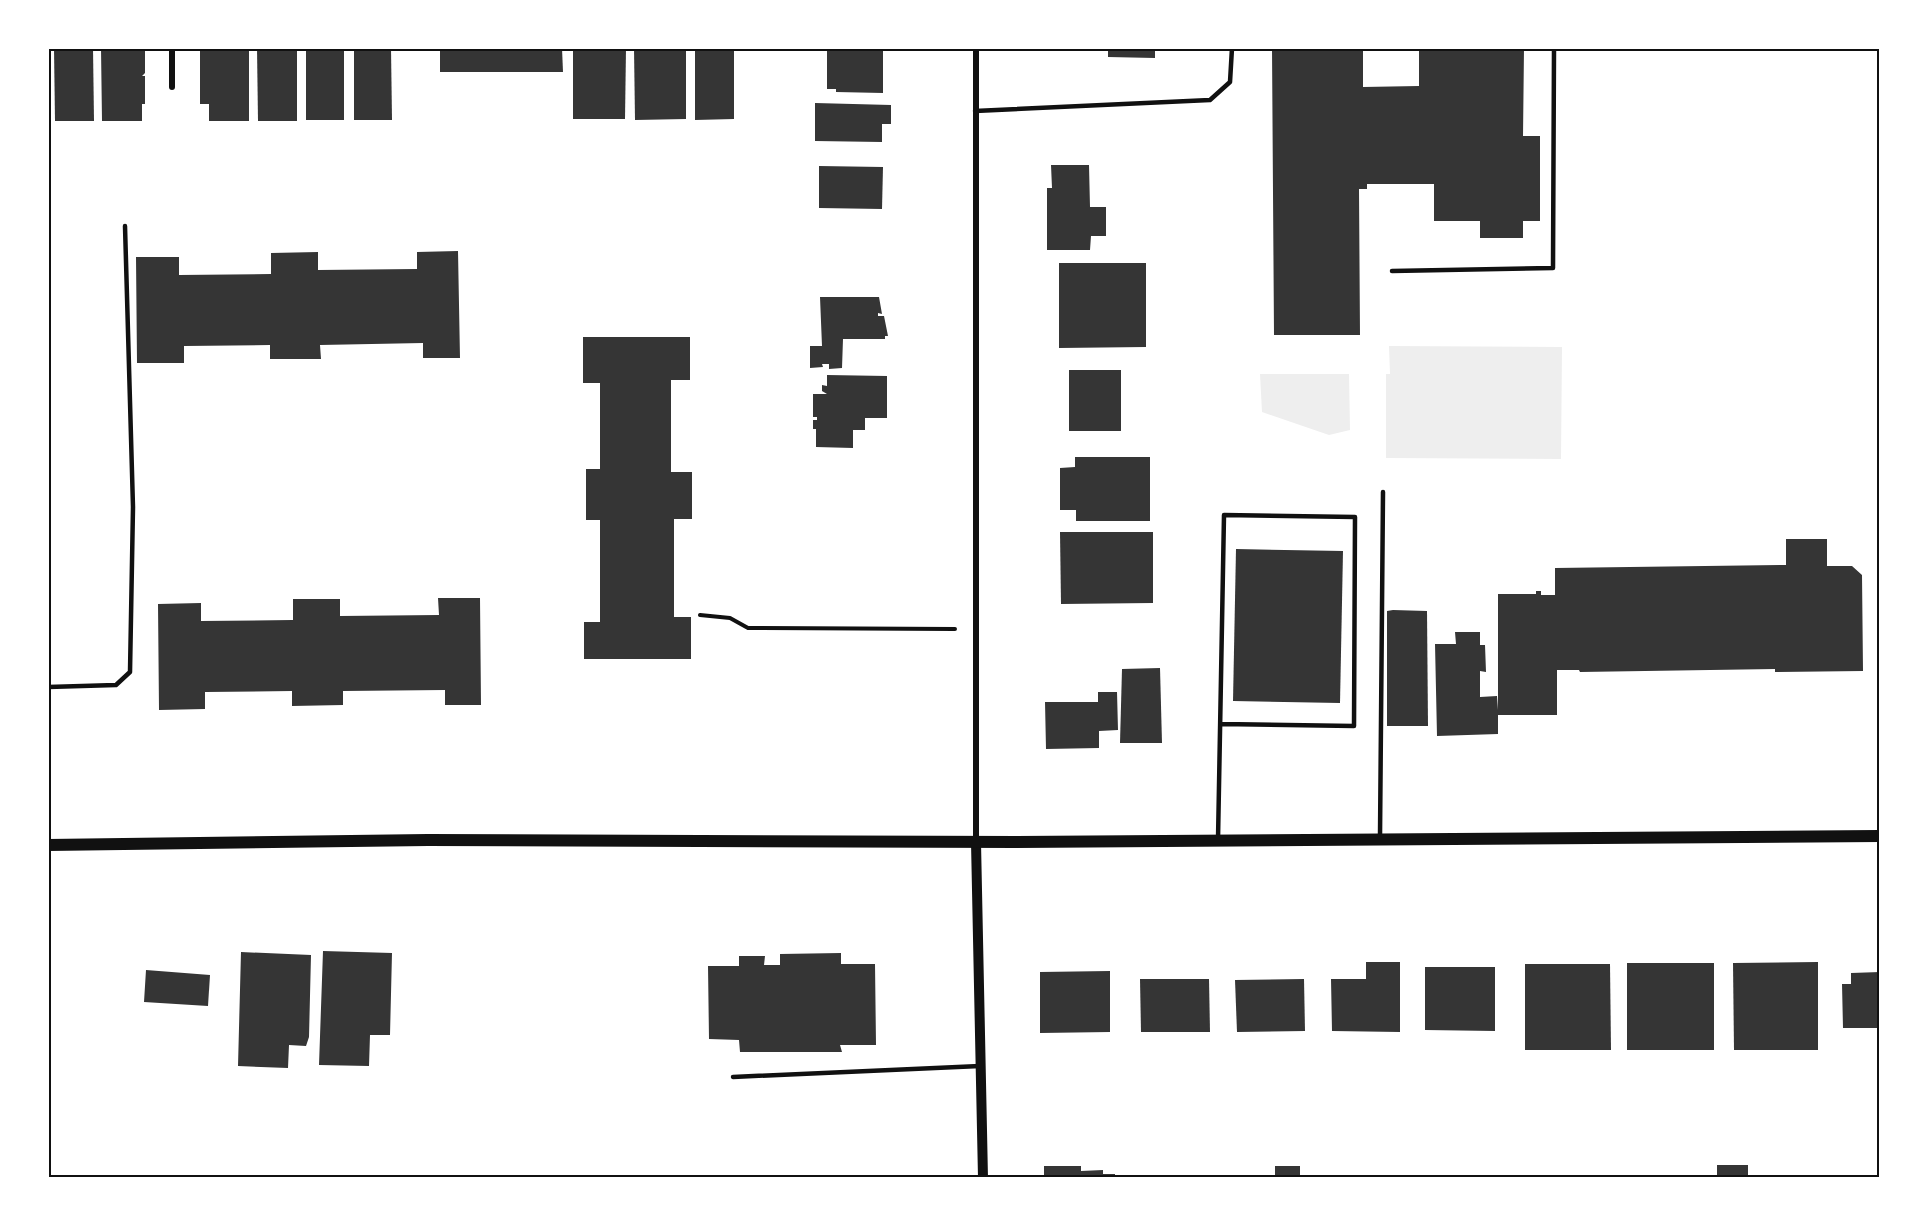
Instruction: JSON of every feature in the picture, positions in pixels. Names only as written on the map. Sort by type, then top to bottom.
[{"type":"main road","points":[[48,845],[428,840],[976,842],[1880,836]]},
{"type":"street","points":[[172,48],[172,87]]},
{"type":"street","points":[[976,48],[976,842],[983,1178]]},
{"type":"lane","points":[[975,111],[1210,100],[1230,82],[1232,48]]},
{"type":"lane","points":[[1392,271],[1553,268],[1554,48]]},
{"type":"lane","points":[[48,687],[116,686],[130,672],[133,507],[125,226]]},
{"type":"lane","points":[[1380,839],[1383,492]]},
{"type":"lane","points":[[1218,840],[1224,515],[1356,517],[1354,726],[1221,724]]},
{"type":"lane","points":[[733,1077],[980,1066]]},
{"type":"path","points":[[700,615],[730,618],[748,628],[976,629]]},
{"type":"shaded area","points":[[1389,346],[1562,347],[1561,459],[1386,458],[1386,374],[1390,374]]},
{"type":"shaded area","points":[[1260,374],[1349,374],[1350,430],[1329,435],[1262,412]]},
{"type":"building","points":[[54,48],[93,48],[94,121],[55,121]]},
{"type":"building","points":[[101,48],[145,48],[145,73],[142,76],[145,76],[145,104],[142,104],[142,121],[102,121]]},
{"type":"building","points":[[200,48],[249,48],[249,121],[209,121],[209,104],[200,104]]},
{"type":"building","points":[[257,48],[297,49],[297,121],[258,121]]},
{"type":"building","points":[[306,48],[344,48],[344,120],[306,120]]},
{"type":"building","points":[[354,48],[391,48],[392,120],[354,120]]},
{"type":"building","points":[[440,48],[562,48],[563,72],[440,72]]},
{"type":"building","points":[[573,48],[626,48],[625,119],[573,119]]},
{"type":"building","points":[[634,48],[686,48],[686,119],[635,120]]},
{"type":"building","points":[[734,48],[734,119],[695,120],[695,49]]},
{"type":"building","points":[[827,48],[883,48],[883,93],[836,92],[836,89],[827,89]]},
{"type":"building","points":[[1108,48],[1155,48],[1155,58],[1108,57]]},
{"type":"building","points":[[1272,48],[1363,48],[1363,87],[1419,86],[1419,48],[1524,48],[1523,136],[1540,136],[1540,221],[1523,221],[1523,238],[1480,238],[1480,221],[1434,221],[1434,184],[1367,184],[1367,189],[1359,189],[1360,335],[1274,335]]},
{"type":"building","points":[[815,103],[891,105],[891,124],[882,124],[882,142],[815,141]]},
{"type":"building","points":[[1051,165],[1089,165],[1090,207],[1106,207],[1106,236],[1091,236],[1090,250],[1047,250],[1047,188],[1052,188]]},
{"type":"building","points":[[819,166],[883,167],[882,209],[819,208]]},
{"type":"building","points":[[458,251],[460,358],[423,358],[423,343],[320,345],[321,359],[270,359],[270,345],[184,346],[184,363],[137,363],[136,257],[179,257],[179,275],[271,274],[271,253],[318,252],[318,270],[417,269],[417,252]]},
{"type":"building","points":[[1059,263],[1146,263],[1146,347],[1059,348]]},
{"type":"building","points":[[820,297],[879,297],[882,314],[878,313],[878,316],[884,316],[888,336],[885,336],[885,339],[843,339],[842,368],[829,369],[829,364],[822,364],[823,367],[810,368],[810,346],[822,346]]},
{"type":"building","points":[[583,337],[690,337],[690,380],[671,380],[671,472],[692,472],[692,519],[674,519],[674,617],[691,617],[691,659],[584,659],[584,622],[600,622],[600,520],[586,520],[586,469],[600,469],[600,383],[583,383]]},
{"type":"building","points":[[1069,370],[1121,370],[1121,431],[1069,431]]},
{"type":"building","points":[[827,375],[887,376],[887,418],[865,418],[865,430],[853,430],[853,448],[816,447],[816,429],[813,429],[813,420],[817,420],[817,417],[813,417],[813,394],[827,394],[822,391],[822,385],[827,386]]},
{"type":"building","points":[[1075,457],[1150,457],[1150,521],[1076,521],[1076,510],[1060,510],[1060,468],[1075,467]]},
{"type":"building","points":[[1060,532],[1153,532],[1153,603],[1061,604]]},
{"type":"building","points":[[1786,539],[1827,539],[1827,566],[1852,566],[1862,575],[1863,671],[1775,672],[1775,669],[1580,672],[1579,670],[1557,670],[1557,715],[1498,715],[1498,734],[1437,736],[1435,644],[1456,644],[1455,632],[1480,632],[1480,645],[1485,645],[1486,672],[1480,671],[1480,697],[1497,696],[1498,710],[1498,594],[1536,594],[1536,591],[1541,591],[1541,595],[1555,595],[1555,568],[1786,565]]},
{"type":"building","points":[[1236,549],[1343,551],[1340,703],[1233,701]]},
{"type":"building","points":[[438,598],[480,598],[481,705],[445,705],[445,690],[343,691],[343,705],[292,706],[292,691],[205,692],[205,709],[159,710],[158,604],[201,603],[201,621],[293,620],[293,599],[340,599],[340,616],[439,615]]},
{"type":"building","points":[[1387,611],[1427,611],[1428,726],[1387,726]]},
{"type":"building","points":[[1160,668],[1162,743],[1120,743],[1122,669]]},
{"type":"building","points":[[1098,692],[1117,692],[1118,730],[1099,731],[1099,748],[1046,749],[1045,702],[1098,702]]},
{"type":"building","points":[[323,951],[392,953],[390,1035],[370,1035],[369,1066],[319,1065]]},
{"type":"building","points":[[241,952],[311,955],[309,1037],[306,1046],[289,1045],[288,1068],[238,1066]]},
{"type":"building","points":[[841,953],[841,964],[875,964],[876,1045],[840,1045],[842,1052],[740,1052],[739,1040],[709,1039],[708,966],[739,966],[739,956],[765,956],[764,965],[780,965],[780,954]]},
{"type":"building","points":[[1366,962],[1400,962],[1400,1032],[1332,1031],[1331,979],[1366,979]]},
{"type":"building","points":[[1818,962],[1818,1050],[1734,1050],[1733,963]]},
{"type":"building","points":[[1627,963],[1714,963],[1714,1050],[1627,1050]]},
{"type":"building","points":[[1525,964],[1610,964],[1611,1050],[1525,1050]]},
{"type":"building","points":[[1425,967],[1495,967],[1495,1031],[1425,1030]]},
{"type":"building","points":[[146,970],[210,975],[208,1006],[144,1002]]},
{"type":"building","points":[[1110,971],[1110,1032],[1040,1033],[1040,972]]},
{"type":"building","points":[[1880,972],[1880,1028],[1843,1028],[1842,984],[1851,984],[1851,973]]},
{"type":"building","points":[[1140,979],[1209,979],[1210,1032],[1141,1032]]},
{"type":"building","points":[[1304,979],[1305,1031],[1237,1032],[1235,980]]},
{"type":"building","points":[[1717,1165],[1748,1165],[1748,1178],[1717,1178]]},
{"type":"building","points":[[1044,1166],[1081,1166],[1081,1171],[1103,1170],[1103,1174],[1115,1174],[1115,1178],[1044,1178]]},
{"type":"building","points":[[1275,1166],[1300,1166],[1300,1178],[1275,1178]]}]
